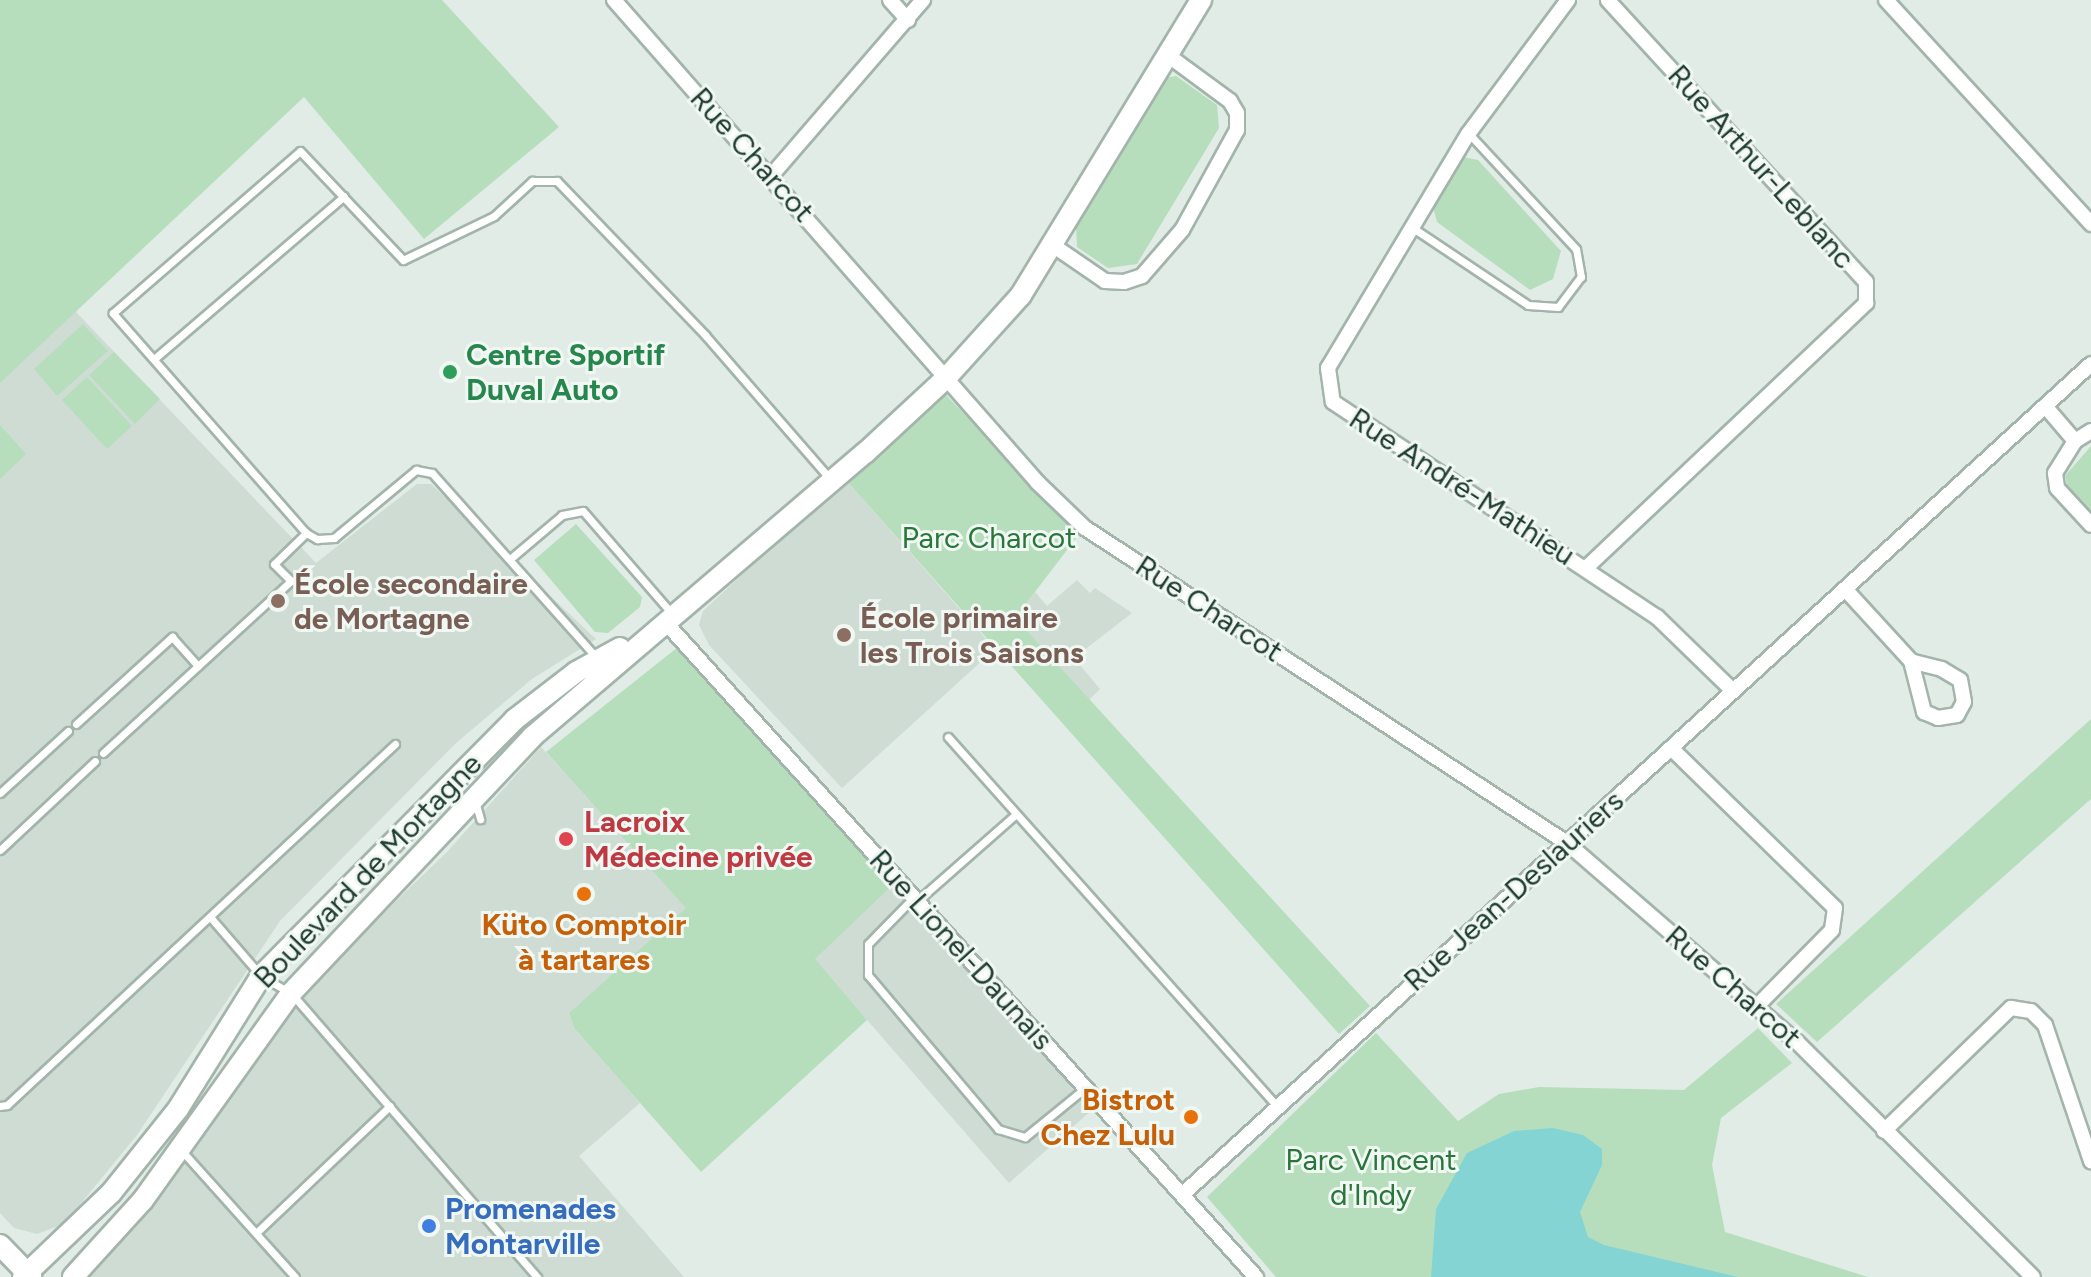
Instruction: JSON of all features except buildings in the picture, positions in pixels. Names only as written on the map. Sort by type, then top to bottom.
[{"type":"street","name":"Rue Charcot","points":[[614,0],[1038,483],[1085,528],[1567,843],[1756,1007],[2033,1277]]},
{"type":"street","points":[[890,0],[908,20]]},
{"type":"street","points":[[771,176],[923,0]]},
{"type":"street","name":"Boulevard de Mortagne","points":[[73,1277],[143,1200],[291,993],[532,737],[831,481],[947,377],[1021,295],[1201,0]]},
{"type":"street","name":"Rue André-Mathieu","points":[[1568,0],[1468,134],[1328,368],[1333,402],[1657,617],[1733,691]]},
{"type":"street","name":"Rue Arthur-Leblanc","points":[[1586,568],[1866,303],[1866,282],[1608,0]]},
{"type":"street","points":[[1886,0],[2091,224]]},
{"type":"street","points":[[1051,244],[1105,281],[1124,282],[1142,276],[1182,230],[1237,130],[1237,113],[1230,101],[1166,54]]},
{"type":"street","name":"Rue Jean-Deslauriers","points":[[1183,1194],[2091,364]]},
{"type":"street","points":[[2045,406],[2075,441]]},
{"type":"street","points":[[2091,431],[2075,441],[2055,480],[2091,525]]},
{"type":"street","points":[[1845,589],[1911,661],[1924,712],[1938,718],[1957,715],[1964,702],[1960,680],[1942,669],[1911,661]]},
{"type":"street","name":"Boulevard de Mortagne","points":[[27,1276],[111,1193],[178,1109],[261,976],[514,720],[600,661],[670,619]]},
{"type":"street","name":"Rue Lionel-Daunais","points":[[670,619],[915,900],[1256,1277]]},
{"type":"street","points":[[1671,748],[1835,908],[1832,930],[1756,1007]]},
{"type":"street","points":[[1884,1131],[2011,1008],[2031,1011],[2045,1025],[2091,1161]]},
{"type":"street","points":[[0,1245],[27,1276]]},
{"type":"lane","points":[[1411,227],[1528,305],[1558,307],[1581,277],[1576,249],[1468,134]]},
{"type":"lane","points":[[600,661],[425,469],[405,477],[334,538],[317,539],[306,533],[113,313],[300,151],[403,260],[494,216],[532,181],[557,181],[705,335],[831,481]]},
{"type":"lane","points":[[154,359],[344,196]]},
{"type":"lane","points":[[510,559],[562,515],[583,511],[670,619]]},
{"type":"lane","points":[[103,753],[291,581],[274,564],[306,533]]},
{"type":"lane","points":[[76,724],[172,637],[198,666]]},
{"type":"lane","points":[[0,793],[68,731]]},
{"type":"lane","points":[[948,737],[1278,1107]]},
{"type":"lane","points":[[0,1106],[7,1105],[395,744]]},
{"type":"lane","points":[[0,850],[95,761]]},
{"type":"lane","points":[[474,798],[480,819]]},
{"type":"lane","points":[[1016,814],[868,944],[868,975],[998,1129],[1025,1137],[1086,1087]]},
{"type":"lane","points":[[211,918],[261,976],[291,993],[537,1277]]},
{"type":"lane","points":[[257,1232],[390,1106]]},
{"type":"lane","points":[[180,1149],[295,1277]]},
{"type":"shaded area","name":"École secondaire de Mortagne","points":[[0,0],[77,313],[316,563],[417,484],[431,484],[596,639],[532,679],[456,743],[280,921],[137,1135],[64,1224],[37,1234],[14,1228],[0,1213]]},
{"type":"shaded area","name":"École primaire les Trois Saisons","points":[[845,479],[995,649],[842,788],[709,645],[699,625],[703,611]]},
{"type":"shaded area","points":[[1077,580],[1090,593],[1095,588],[1132,613],[1074,658],[1100,689],[1087,702],[1015,618],[1035,592],[1047,606]]},
{"type":"shaded area","points":[[541,747],[687,908],[569,1013],[574,1028],[640,1103],[579,1156],[684,1277],[87,1277],[198,1145],[303,990],[447,852]]},
{"type":"shaded area","points":[[897,881],[1100,1103],[1009,1183],[814,959]]},
{"type":"green space","points":[[0,0],[442,0],[559,127],[424,239],[304,97],[0,383]]},
{"type":"green space","points":[[1176,76],[1217,105],[1219,128],[1137,264],[1108,268],[1077,247],[1076,226],[1165,78]]},
{"type":"green space","points":[[1463,157],[1478,160],[1561,251],[1553,279],[1530,290],[1437,222],[1433,207]]},
{"type":"green space","points":[[83,324],[108,351],[57,396],[34,369]]},
{"type":"green space","points":[[114,352],[160,399],[135,424],[89,375]]},
{"type":"green space","points":[[87,377],[132,426],[107,449],[62,400]]},
{"type":"green space","name":"Parc Charcot","points":[[943,392],[1080,533],[1015,618],[1370,1006],[1339,1034],[845,479]]},
{"type":"green space","points":[[0,425],[26,454],[0,479]]},
{"type":"green space","points":[[2091,446],[2091,514],[2068,488],[2065,476]]},
{"type":"green space","points":[[576,524],[642,597],[640,607],[608,633],[595,632],[534,560]]},
{"type":"green space","points":[[683,643],[897,881],[815,959],[867,1020],[701,1172],[574,1028],[569,1013],[686,908],[546,752]]},
{"type":"green space","points":[[2091,719],[2091,799],[1817,1042],[1776,1004]]},
{"type":"green space","name":"Parc Vincent d'Indy","points":[[1758,1028],[1792,1063],[1721,1118],[1712,1165],[1725,1232],[1868,1277],[1276,1277],[1207,1197],[1376,1033],[1458,1121],[1499,1094],[1539,1087],[1684,1090]]},
{"type":"water","points":[[1553,1128],[1583,1135],[1602,1149],[1602,1165],[1580,1212],[1588,1237],[1604,1245],[1738,1277],[1431,1277],[1436,1209],[1467,1153],[1514,1131]]},
{"type":"place","name":"Centre Sportif Duval Auto","points":[[450,372]]},
{"type":"place","name":"École secondaire de Mortagne","points":[[278,601]]},
{"type":"place","name":"École primaire les Trois Saisons","points":[[844,635]]},
{"type":"place","name":"Lacroix Médecine privée","points":[[566,839]]},
{"type":"place","name":"Küto Comptoir à tartares","points":[[584,894]]},
{"type":"place","name":"Bistrot Chez Lulu","points":[[1191,1117]]},
{"type":"place","name":"Promenades Montarville","points":[[429,1226]]}]
